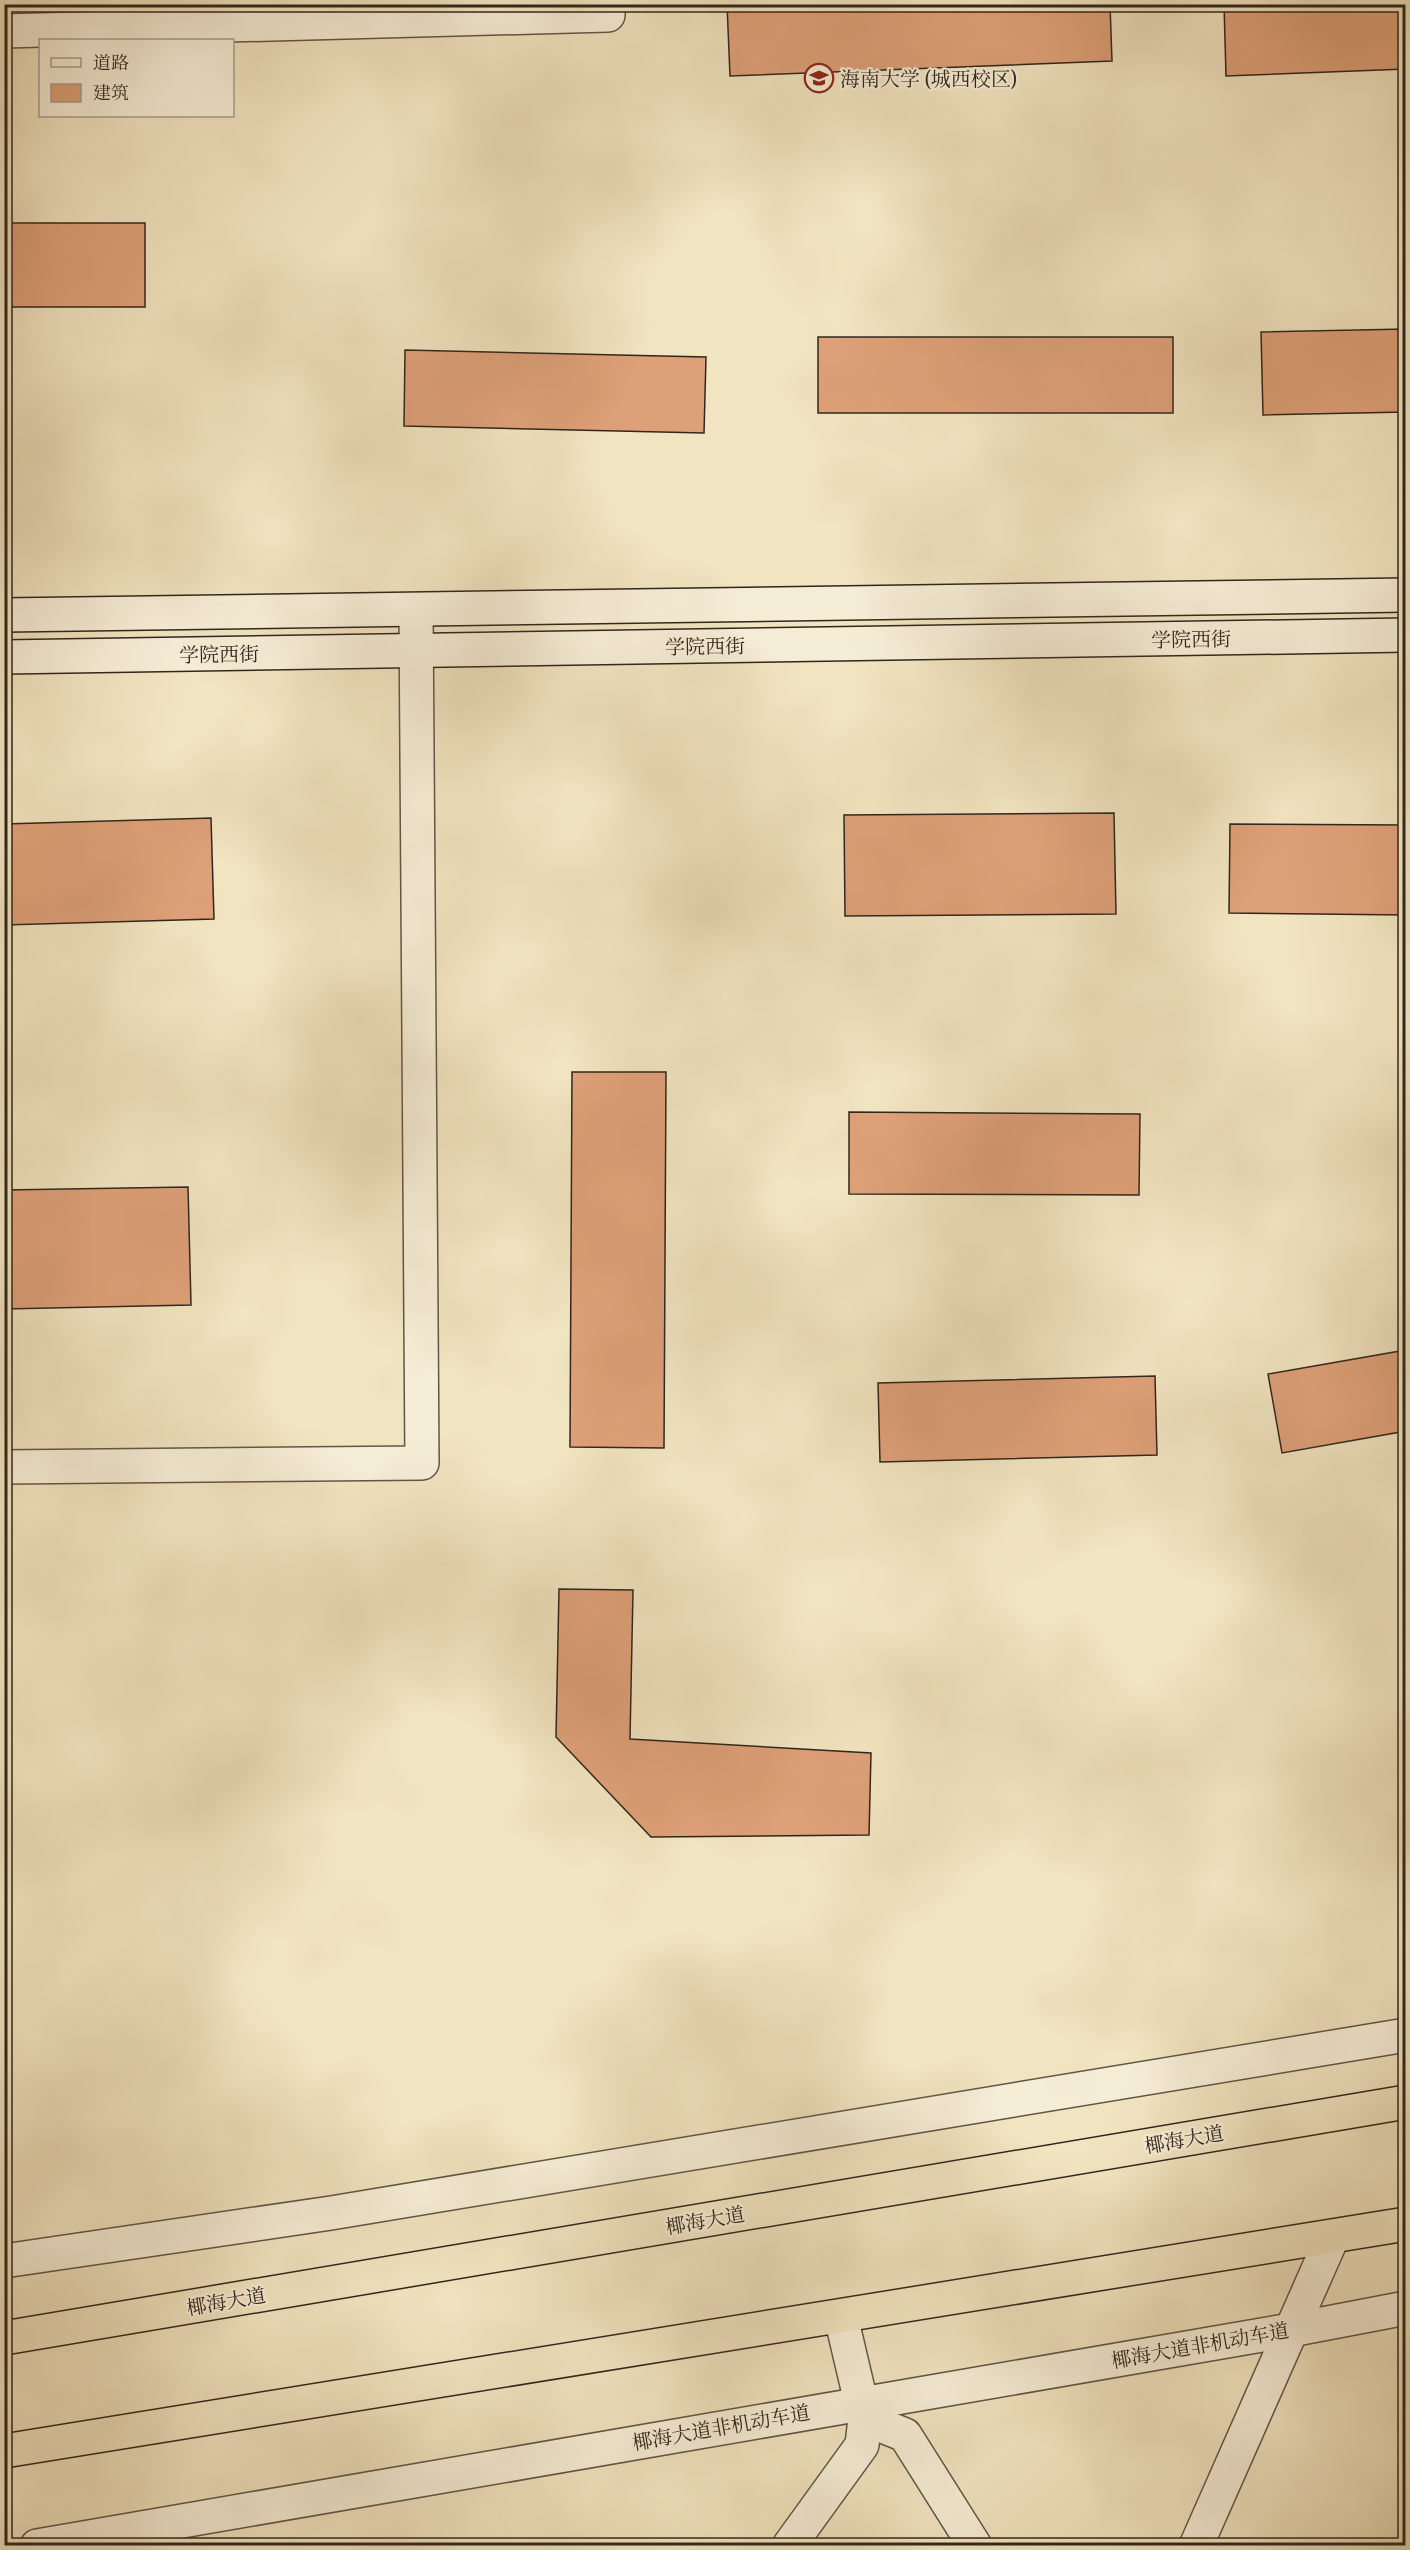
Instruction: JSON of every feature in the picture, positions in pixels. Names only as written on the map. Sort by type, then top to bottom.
[{"type":"highway","name":"椰海大道","points":[[4,2338],[1406,2102]]},
{"type":"highway","points":[[4,2451],[1332,2238],[1406,2224]]},
{"type":"street","points":[[4,31],[608,15],[608,4]]},
{"type":"street","name":"学院西街","points":[[4,615],[1406,595]]},
{"type":"street","points":[[4,1467],[422,1463],[416,610]]},
{"type":"street","name":"学院西街","points":[[4,657],[1406,635]]},
{"type":"street","points":[[4,2261],[331,2213],[1406,2035]]},
{"type":"street","points":[[1196,2546],[1332,2238]]},
{"type":"street","name":"椰海大道非机动车道","points":[[37,2546],[863,2411],[1406,2308]]},
{"type":"street","points":[[789,2546],[862,2445],[863,2411],[841,2317]]},
{"type":"street","points":[[863,2411],[905,2435],[975,2546]]},
{"type":"building","points":[[727,4],[1110,4],[1112,61],[730,76]]},
{"type":"building","points":[[1224,4],[1406,4],[1406,69],[1226,76]]},
{"type":"building","points":[[4,223],[145,223],[145,307],[4,307]]},
{"type":"building","points":[[1406,329],[1406,412],[1263,415],[1261,332]]},
{"type":"building","points":[[818,337],[1173,337],[1173,413],[818,413]]},
{"type":"building","points":[[405,350],[706,357],[704,433],[404,426]]},
{"type":"building","points":[[1114,813],[1116,914],[845,916],[844,815]]},
{"type":"building","points":[[211,818],[214,919],[4,925],[4,824]]},
{"type":"building","points":[[1230,824],[1406,825],[1406,915],[1229,913]]},
{"type":"building","points":[[572,1072],[666,1072],[664,1448],[570,1447]]},
{"type":"building","points":[[849,1112],[1140,1114],[1139,1195],[849,1194]]},
{"type":"building","points":[[188,1187],[191,1305],[4,1309],[4,1190]]},
{"type":"building","points":[[1406,1350],[1406,1431],[1282,1453],[1268,1374]]},
{"type":"building","points":[[1155,1376],[1157,1455],[880,1462],[878,1383]]},
{"type":"building","points":[[559,1589],[633,1590],[630,1739],[871,1753],[869,1835],[651,1837],[556,1737]]},
{"type":"place","name":"海南大学 (城西校区)","points":[[819,78]]}]
